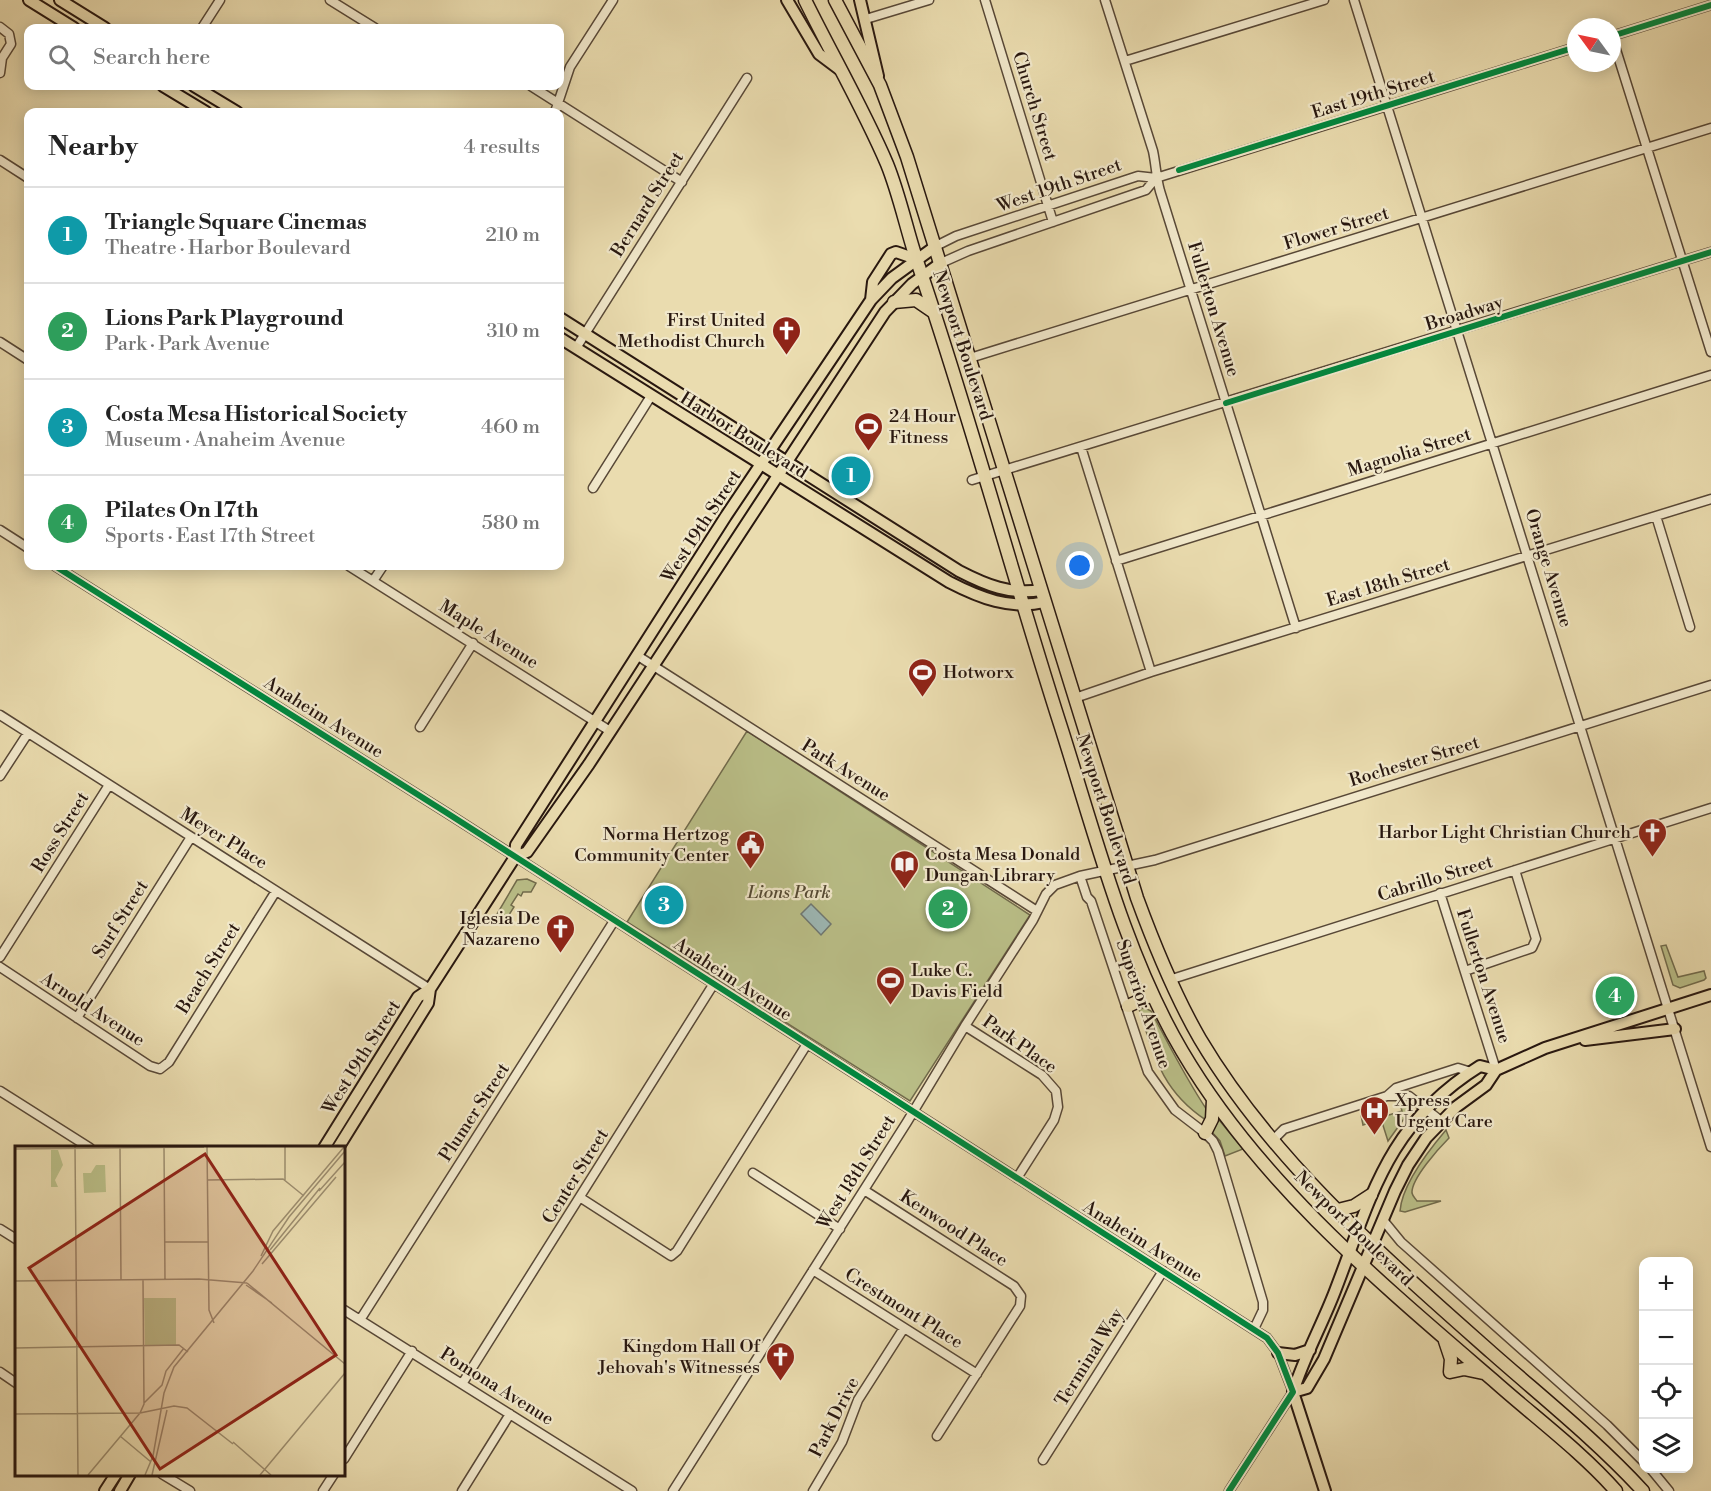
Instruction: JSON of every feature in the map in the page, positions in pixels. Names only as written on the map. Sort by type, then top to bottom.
[{"type":"highway","points":[[805,0],[839,69]]},
{"type":"highway","points":[[835,0],[880,86]]},
{"type":"highway","name":"Newport Boulevard","points":[[839,69],[862,110],[889,168],[1106,870],[1152,995],[1181,1051],[1213,1100],[1270,1171],[1349,1253],[1580,1456],[1616,1491]]},
{"type":"highway","name":"Newport Boulevard","points":[[880,86],[907,157],[936,246],[1126,866],[1149,934],[1169,980],[1215,1062],[1273,1140],[1373,1245],[1590,1440],[1643,1491]]},
{"type":"highway","points":[[894,302],[916,300],[935,313]]},
{"type":"highway","points":[[1128,1006],[1152,995]]},
{"type":"highway","points":[[1205,1133],[1212,1119],[1213,1100]]},
{"type":"highway","points":[[1338,1210],[1354,1206],[1371,1195]]},
{"type":"highway","points":[[1443,1337],[1451,1359],[1450,1372],[1464,1369],[1484,1373]]},
{"type":"main road","points":[[30,0],[68,24]]},
{"type":"main road","points":[[60,0],[99,24]]},
{"type":"main road","name":"Newport Boulevard","points":[[787,0],[819,54],[839,69]]},
{"type":"main road","name":"Newport Boulevard","points":[[860,0],[880,86]]},
{"type":"main road","points":[[171,90],[200,108]]},
{"type":"main road","points":[[201,90],[230,108]]},
{"type":"main road","name":"West 19th Street","points":[[325,1146],[418,997],[430,989],[515,857],[516,845],[760,465],[871,300],[892,278],[936,246]]},
{"type":"main road","points":[[871,300],[873,282],[891,254],[896,252],[916,259]]},
{"type":"main road","name":"West 19th Street","points":[[515,857],[527,852],[610,731],[885,312],[922,276],[941,263]]},
{"type":"main road","name":"Harbor Boulevard","points":[[564,321],[959,571],[991,586],[1020,592],[1041,590]]},
{"type":"main road","name":"Harbor Boulevard","points":[[564,340],[778,477],[949,582],[1005,604],[1024,606],[1045,602]]},
{"type":"main road","name":"West 19th Street","points":[[339,1146],[428,1003],[430,989]]},
{"type":"main road","points":[[1293,1392],[1307,1388],[1316,1375],[1408,1165],[1426,1138],[1441,1121],[1486,1085],[1496,1070],[1561,1043],[1711,995]]},
{"type":"main road","points":[[1561,1043],[1676,1029]]},
{"type":"main road","points":[[1325,1491],[1293,1392],[1371,1195],[1396,1145],[1426,1108],[1480,1066],[1496,1070]]},
{"type":"main road","points":[[1275,1348],[1295,1355],[1310,1350]]},
{"type":"main road","points":[[105,1491],[115,1476]]},
{"type":"main road","points":[[120,1491],[129,1476]]},
{"type":"street","points":[[205,24],[220,0]]},
{"type":"street","points":[[330,0],[369,24]]},
{"type":"street","points":[[564,84],[570,67],[613,0]]},
{"type":"street","points":[[866,19],[929,0]]},
{"type":"street","name":"Church Street","points":[[986,0],[1053,222]]},
{"type":"street","name":"Fullerton Avenue","points":[[1105,0],[1153,151],[1156,178],[1296,628]]},
{"type":"street","points":[[1125,61],[1324,0]]},
{"type":"street","name":"Orange Avenue","points":[[1354,0],[1711,1147]]},
{"type":"street","points":[[1621,34],[1711,5]]},
{"type":"street","points":[[0,27],[9,34],[11,44],[2,58],[0,73]]},
{"type":"street","name":"East 19th Street","points":[[1156,178],[1567,50]]},
{"type":"street","points":[[1621,65],[1711,352]]},
{"type":"street","name":"Bernard Street","points":[[576,348],[747,78]]},
{"type":"street","points":[[538,90],[682,182]]},
{"type":"street","points":[[556,108],[562,90]]},
{"type":"street","name":"Flower Street","points":[[970,358],[1711,128]]},
{"type":"street","points":[[0,160],[24,175]]},
{"type":"street","name":"West 19th Street","points":[[936,246],[956,236],[1138,176],[1156,178]]},
{"type":"street","name":"West 19th Street","points":[[941,263],[968,251],[1146,190],[1156,178]]},
{"type":"street","name":"Broadway","points":[[972,480],[1711,252]]},
{"type":"street","points":[[0,342],[24,357]]},
{"type":"street","name":"Magnolia Street","points":[[1116,561],[1711,375]]},
{"type":"street","points":[[593,488],[651,396]]},
{"type":"street","points":[[1081,447],[1151,672]]},
{"type":"street","name":"East 18th Street","points":[[1075,698],[1151,672],[1711,500]]},
{"type":"street","points":[[1656,516],[1690,627]]},
{"type":"street","points":[[0,530],[24,544]]},
{"type":"street","name":"Anaheim Avenue","points":[[62,570],[1254,1329],[1275,1348]]},
{"type":"street","name":"Maple Avenue","points":[[355,570],[610,731]]},
{"type":"street","points":[[373,581],[380,570]]},
{"type":"street","points":[[420,727],[473,644]]},
{"type":"street","name":"Park Avenue","points":[[638,656],[1037,911]]},
{"type":"street","name":"Rochester Street","points":[[1106,870],[1155,860],[1711,685]]},
{"type":"street","name":"Meyer Place","points":[[0,715],[430,989]]},
{"type":"street","points":[[0,776],[28,733]]},
{"type":"street","name":"Ross Street","points":[[0,957],[109,786]]},
{"type":"street","name":"Cabrillo Street","points":[[1169,980],[1711,808]]},
{"type":"street","name":"Surf Street","points":[[77,1018],[191,837]]},
{"type":"street","name":"West 18th Street","points":[[674,1491],[914,1112],[1042,900],[1051,888],[1060,883],[1106,870]]},
{"type":"street","points":[[1465,970],[1532,948],[1536,939],[1515,870]]},
{"type":"street","name":"Superior Avenue","points":[[1080,876],[1128,1006],[1148,1072],[1175,1110],[1205,1133],[1218,1151],[1263,1302],[1263,1310],[1254,1329]]},
{"type":"street","name":"Beach Street","points":[[169,1062],[276,891]]},
{"type":"street","name":"Fullerton Avenue","points":[[1440,893],[1496,1070]]},
{"type":"street","name":"Plumer Street","points":[[360,1320],[614,921]]},
{"type":"street","name":"Arnold Avenue","points":[[0,967],[155,1069],[164,1067],[169,1062]]},
{"type":"street","name":"Center Street","points":[[462,1384],[713,985]]},
{"type":"street","name":"Park Place","points":[[965,1026],[1042,1075],[1056,1091],[1058,1107],[1054,1120],[1017,1178]]},
{"type":"street","points":[[580,1198],[670,1256],[677,1251],[807,1044]]},
{"type":"street","points":[[1387,1096],[1396,1088],[1458,1068],[1471,1072]]},
{"type":"street","points":[[0,1091],[87,1146]]},
{"type":"street","points":[[1273,1140],[1284,1129],[1387,1096],[1409,1096],[1441,1121]]},
{"type":"street","points":[[753,1173],[840,1229]]},
{"type":"street","name":"Kenwood Place","points":[[864,1190],[1014,1286],[1021,1296],[1020,1306],[976,1374]]},
{"type":"street","points":[[1383,1220],[1406,1247],[1607,1425],[1639,1457]]},
{"type":"street","points":[[0,1229],[15,1238]]},
{"type":"street","name":"Crestmont Place","points":[[813,1270],[976,1374]]},
{"type":"street","name":"Terminal Way","points":[[1043,1460],[1163,1271]]},
{"type":"street","name":"Pomona Avenue","points":[[345,1311],[632,1491]]},
{"type":"street","name":"Park Drive","points":[[813,1491],[842,1442],[858,1400],[904,1328]]},
{"type":"street","points":[[1229,1491],[1293,1392],[1275,1348]]},
{"type":"street","points":[[345,1457],[412,1351]]},
{"type":"street","points":[[0,1372],[15,1382]]},
{"type":"street","points":[[937,1436],[976,1374]]},
{"type":"street","points":[[462,1491],[510,1414]]},
{"type":"street","points":[[1654,1473],[1669,1491]]},
{"type":"street","points":[[165,1476],[190,1491]]},
{"type":"street","points":[[323,1491],[333,1476]]},
{"type":"green space","name":"Lions Park","points":[[747,731],[1030,915],[910,1101],[627,922]]},
{"type":"green space","points":[[527,879],[536,883],[531,892],[523,892],[521,896],[518,894],[511,905],[514,907],[504,919],[497,914],[517,880]]},
{"type":"green space","points":[[1666,945],[1678,977],[1704,971],[1706,978],[1680,988],[1673,985],[1661,946]]},
{"type":"green space","points":[[1145,1008],[1151,1011],[1207,1110],[1206,1120],[1191,1109],[1169,1085],[1155,1057],[1139,1009]]},
{"type":"green space","points":[[1400,1103],[1410,1104],[1411,1109],[1388,1141],[1381,1119],[1363,1125],[1361,1115],[1377,1110],[1379,1118],[1402,1111]]},
{"type":"green space","points":[[1215,1115],[1243,1149],[1225,1156],[1220,1141],[1210,1130]]},
{"type":"green space","points":[[1446,1130],[1449,1138],[1421,1172],[1412,1193],[1417,1201],[1441,1201],[1405,1212],[1400,1211],[1411,1179]]},
{"type":"water","points":[[811,904],[831,924],[821,935],[801,914]]},
{"type":"cycle path","points":[[1621,33],[1711,5]]},
{"type":"cycle path","points":[[1179,170],[1567,50]]},
{"type":"cycle path","points":[[1226,403],[1711,252]]},
{"type":"cycle path","points":[[61,570],[447,813],[1267,1338],[1278,1353],[1293,1392],[1229,1491]]},
{"type":"place","name":"First United Methodist Church","points":[[786,356]]},
{"type":"place","name":"24 Hour Fitness","points":[[868,452]]},
{"type":"place","name":"Triangle Square Cinemas","points":[[851,476]]},
{"type":"place","name":"Hotworx","points":[[922,698]]},
{"type":"place","name":"Harbor Light Christian Church","points":[[1652,858]]},
{"type":"place","name":"Norma Hertzog Community Center","points":[[750,870]]},
{"type":"place","name":"Costa Mesa Donald Dungan Library","points":[[904,890]]},
{"type":"place","name":"Costa Mesa Historical Society","points":[[664,905]]},
{"type":"place","name":"Lions Park Playground","points":[[948,909]]},
{"type":"place","name":"Iglesia De Nazareno","points":[[561,954]]},
{"type":"place","name":"Pilates On 17th","points":[[1615,996]]},
{"type":"place","name":"Luke C. Davis Field","points":[[890,1006]]},
{"type":"place","name":"Xpress Urgent Care","points":[[1374,1136]]},
{"type":"place","name":"Kingdom Hall Of Jehovah's Witnesses","points":[[781,1382]]}]
